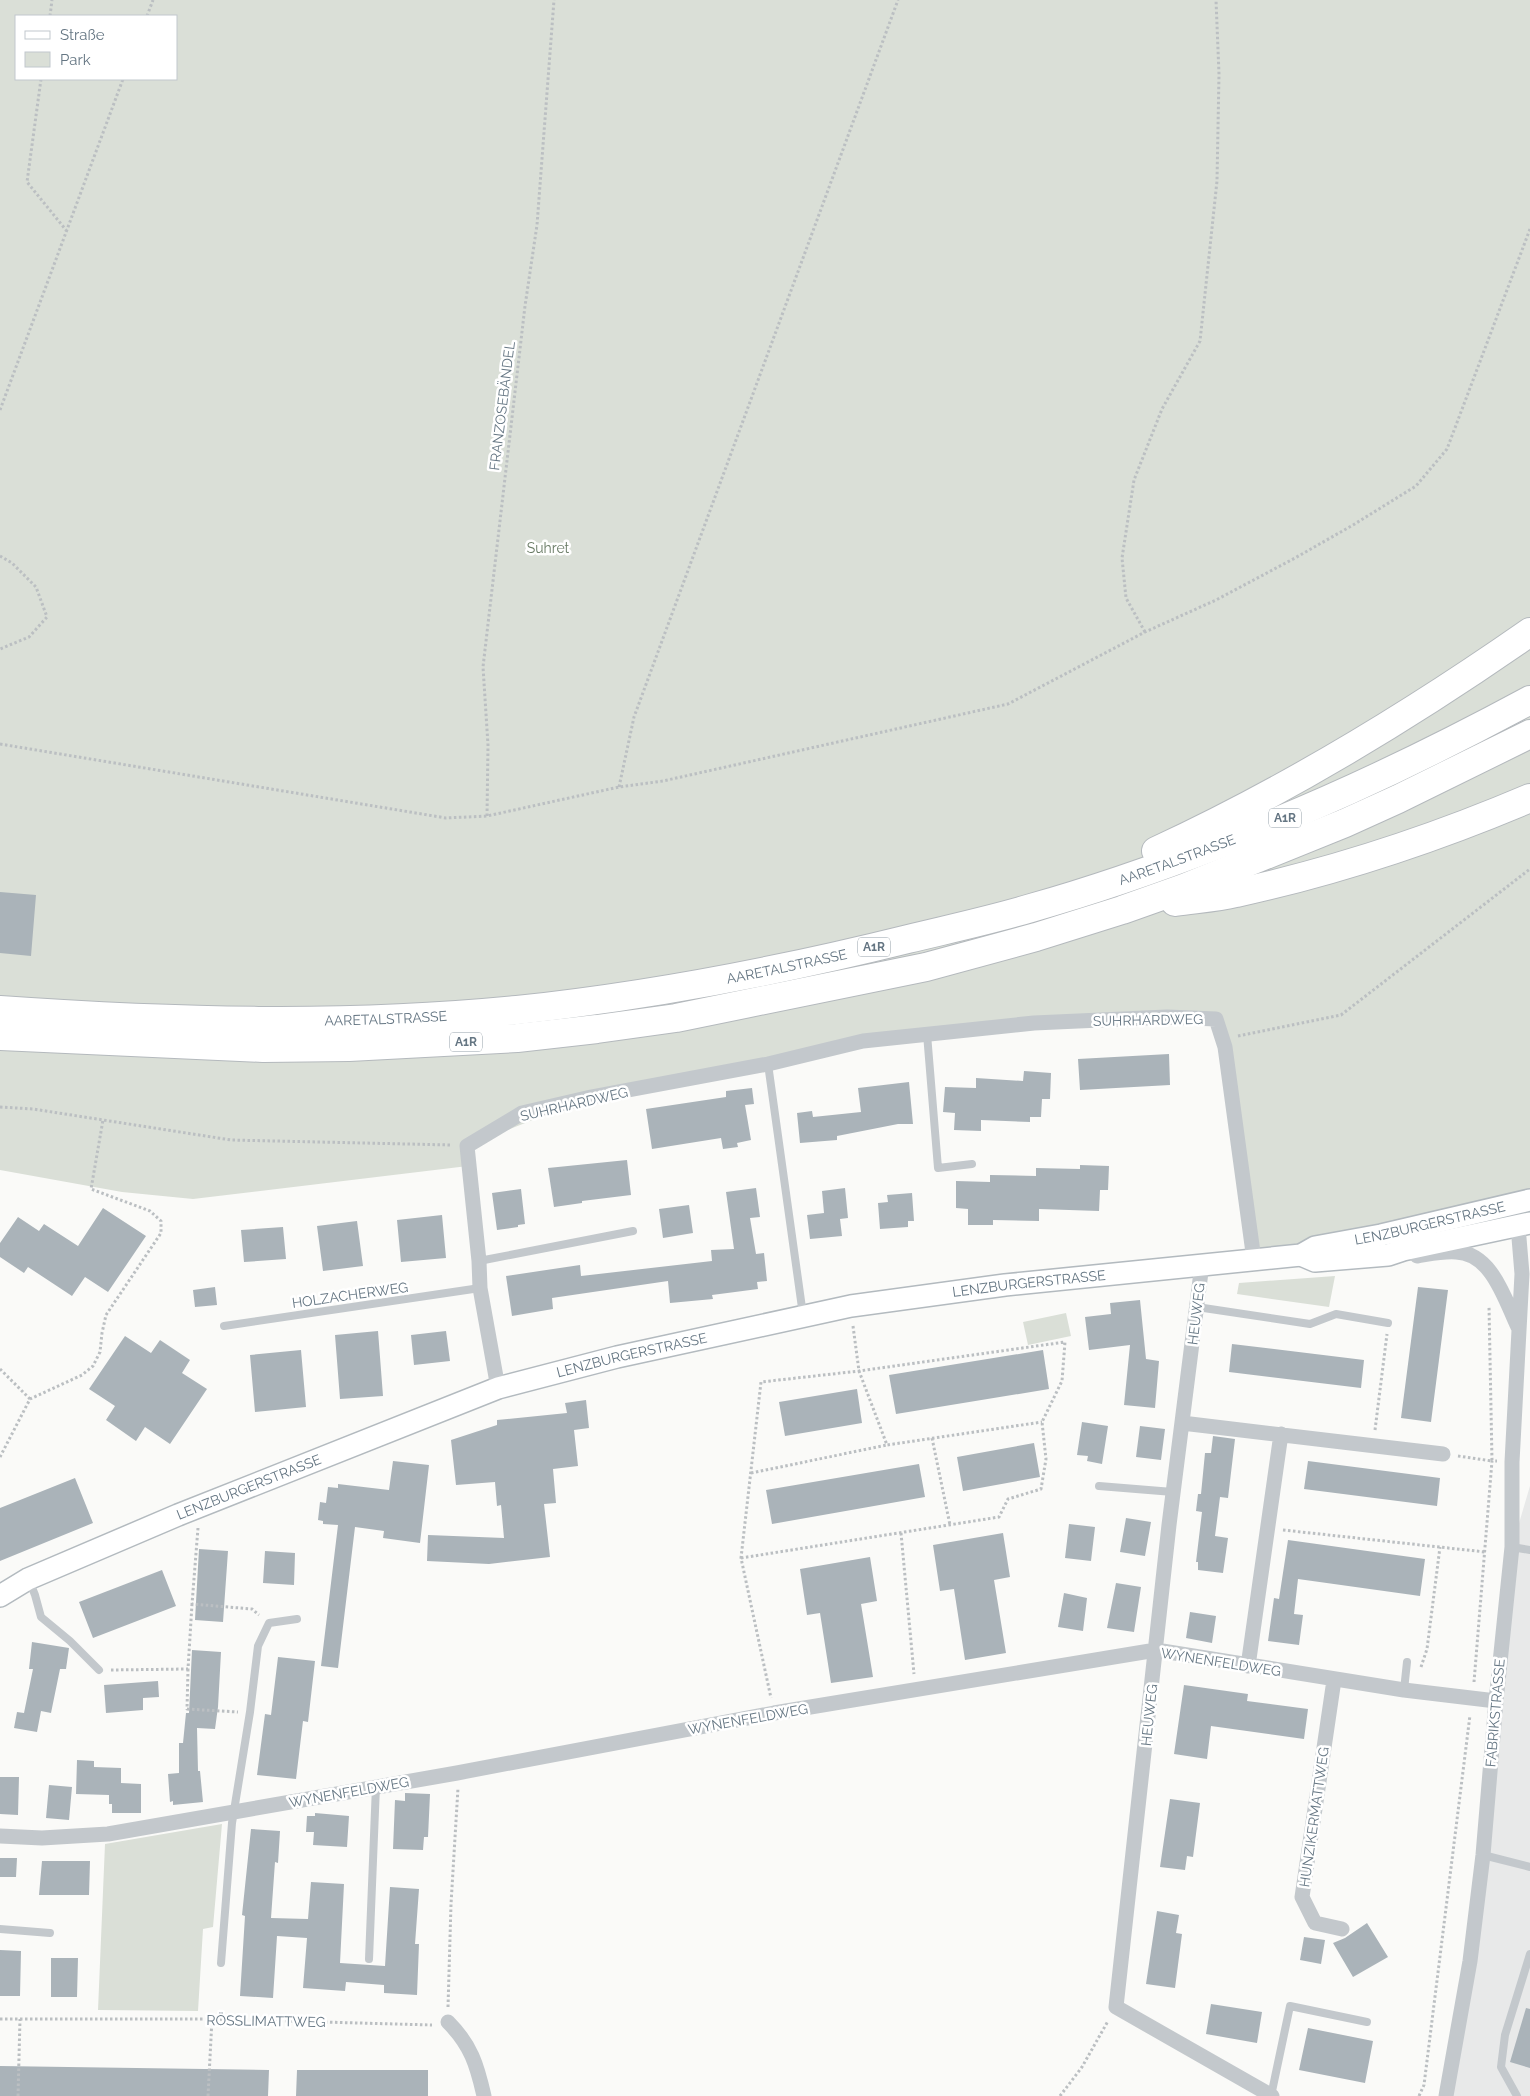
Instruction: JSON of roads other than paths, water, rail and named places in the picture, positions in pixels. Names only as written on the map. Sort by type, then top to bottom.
[{"type":"highway","points":[[1029,909],[1181,839],[1298,780],[1379,732],[1530,632]]},
{"type":"highway","name":"AARETALSTRASSE","points":[[0,1010],[165,1020],[337,1020],[515,1010],[617,998],[723,980],[823,960],[1029,909],[1146,872],[1294,814],[1466,734],[1530,700]]},
{"type":"highway","name":"AARETALSTRASSE","points":[[0,1036],[263,1048],[339,1048],[475,1041],[597,1029],[676,1018],[926,967],[1036,937],[1122,910],[1184,888],[1345,823],[1407,795],[1530,734]]},
{"type":"highway","points":[[1122,910],[1234,894],[1343,865],[1432,836],[1530,798]]},
{"type":"main road","name":"LENZBURGERSTRASSE","points":[[0,1596],[28,1579],[199,1507],[498,1388],[617,1357],[851,1306],[1005,1285],[1301,1255],[1315,1247],[1381,1235],[1522,1202]]},
{"type":"main road","points":[[1522,1202],[1524,1225]]},
{"type":"main road","name":"LENZBURGERSTRASSE","points":[[1301,1255],[1315,1261],[1388,1255],[1403,1250],[1524,1225]]},
{"type":"street","name":"SUHRHARDWEG","points":[[480,1261],[467,1146],[522,1113],[768,1064],[863,1042],[1034,1023],[1167,1017],[1216,1020],[1225,1047],[1254,1260]]},
{"type":"street","name":"FABRIKSTRASSE","points":[[1446,2096],[1470,1961],[1483,1855],[1512,1547],[1512,1462],[1524,1225]]},
{"type":"street","name":"FABRIKSTRASSE","points":[[1388,1255],[1405,1257],[1457,1252],[1472,1255],[1485,1264],[1498,1285],[1518,1328]]},
{"type":"street","points":[[480,1261],[480,1288],[498,1388]]},
{"type":"street","name":"HEUWEG","points":[[1202,1264],[1173,1492],[1116,2006],[1271,2096]]},
{"type":"street","name":"FABRIKSTRASSE","points":[[1518,1328],[1530,1301]]},
{"type":"street","points":[[1182,1423],[1443,1454]]},
{"type":"street","points":[[1248,1666],[1281,1434]]},
{"type":"street","name":"WYNENFELDWEG","points":[[0,1836],[42,1838],[108,1834],[457,1773],[774,1713],[1156,1650],[1334,1680],[1496,1701]]},
{"type":"street","name":"HUNZIKERMATTWEG","points":[[1334,1680],[1302,1896],[1315,1923],[1342,1929]]},
{"type":"street","points":[[448,2022],[471,2051],[484,2096]]},
{"type":"lane","points":[[927,1034],[938,1168],[972,1164]]},
{"type":"lane","points":[[768,1064],[803,1315]]},
{"type":"lane","points":[[480,1261],[633,1232]]},
{"type":"lane","name":"HOLZACHERWEG","points":[[224,1326],[480,1288]]},
{"type":"lane","points":[[1197,1307],[1310,1324],[1336,1314],[1388,1323]]},
{"type":"lane","points":[[1099,1486],[1173,1492]]},
{"type":"lane","points":[[1512,1547],[1530,1550]]},
{"type":"lane","points":[[28,1579],[41,1617],[70,1641],[99,1670]]},
{"type":"lane","points":[[221,1963],[234,1812],[250,1712],[258,1646],[269,1623],[297,1619]]},
{"type":"lane","points":[[1407,1662],[1409,1691]]},
{"type":"lane","points":[[369,1959],[376,1786]]},
{"type":"lane","points":[[1483,1855],[1530,1867]]},
{"type":"lane","points":[[0,1929],[50,1933]]},
{"type":"lane","points":[[1518,2096],[1501,2067],[1505,2035],[1530,1954]]},
{"type":"lane","points":[[1271,2096],[1290,2006],[1367,2022]]},
{"type":"park label","name":"Suhret","points":[[548,548]]}]
